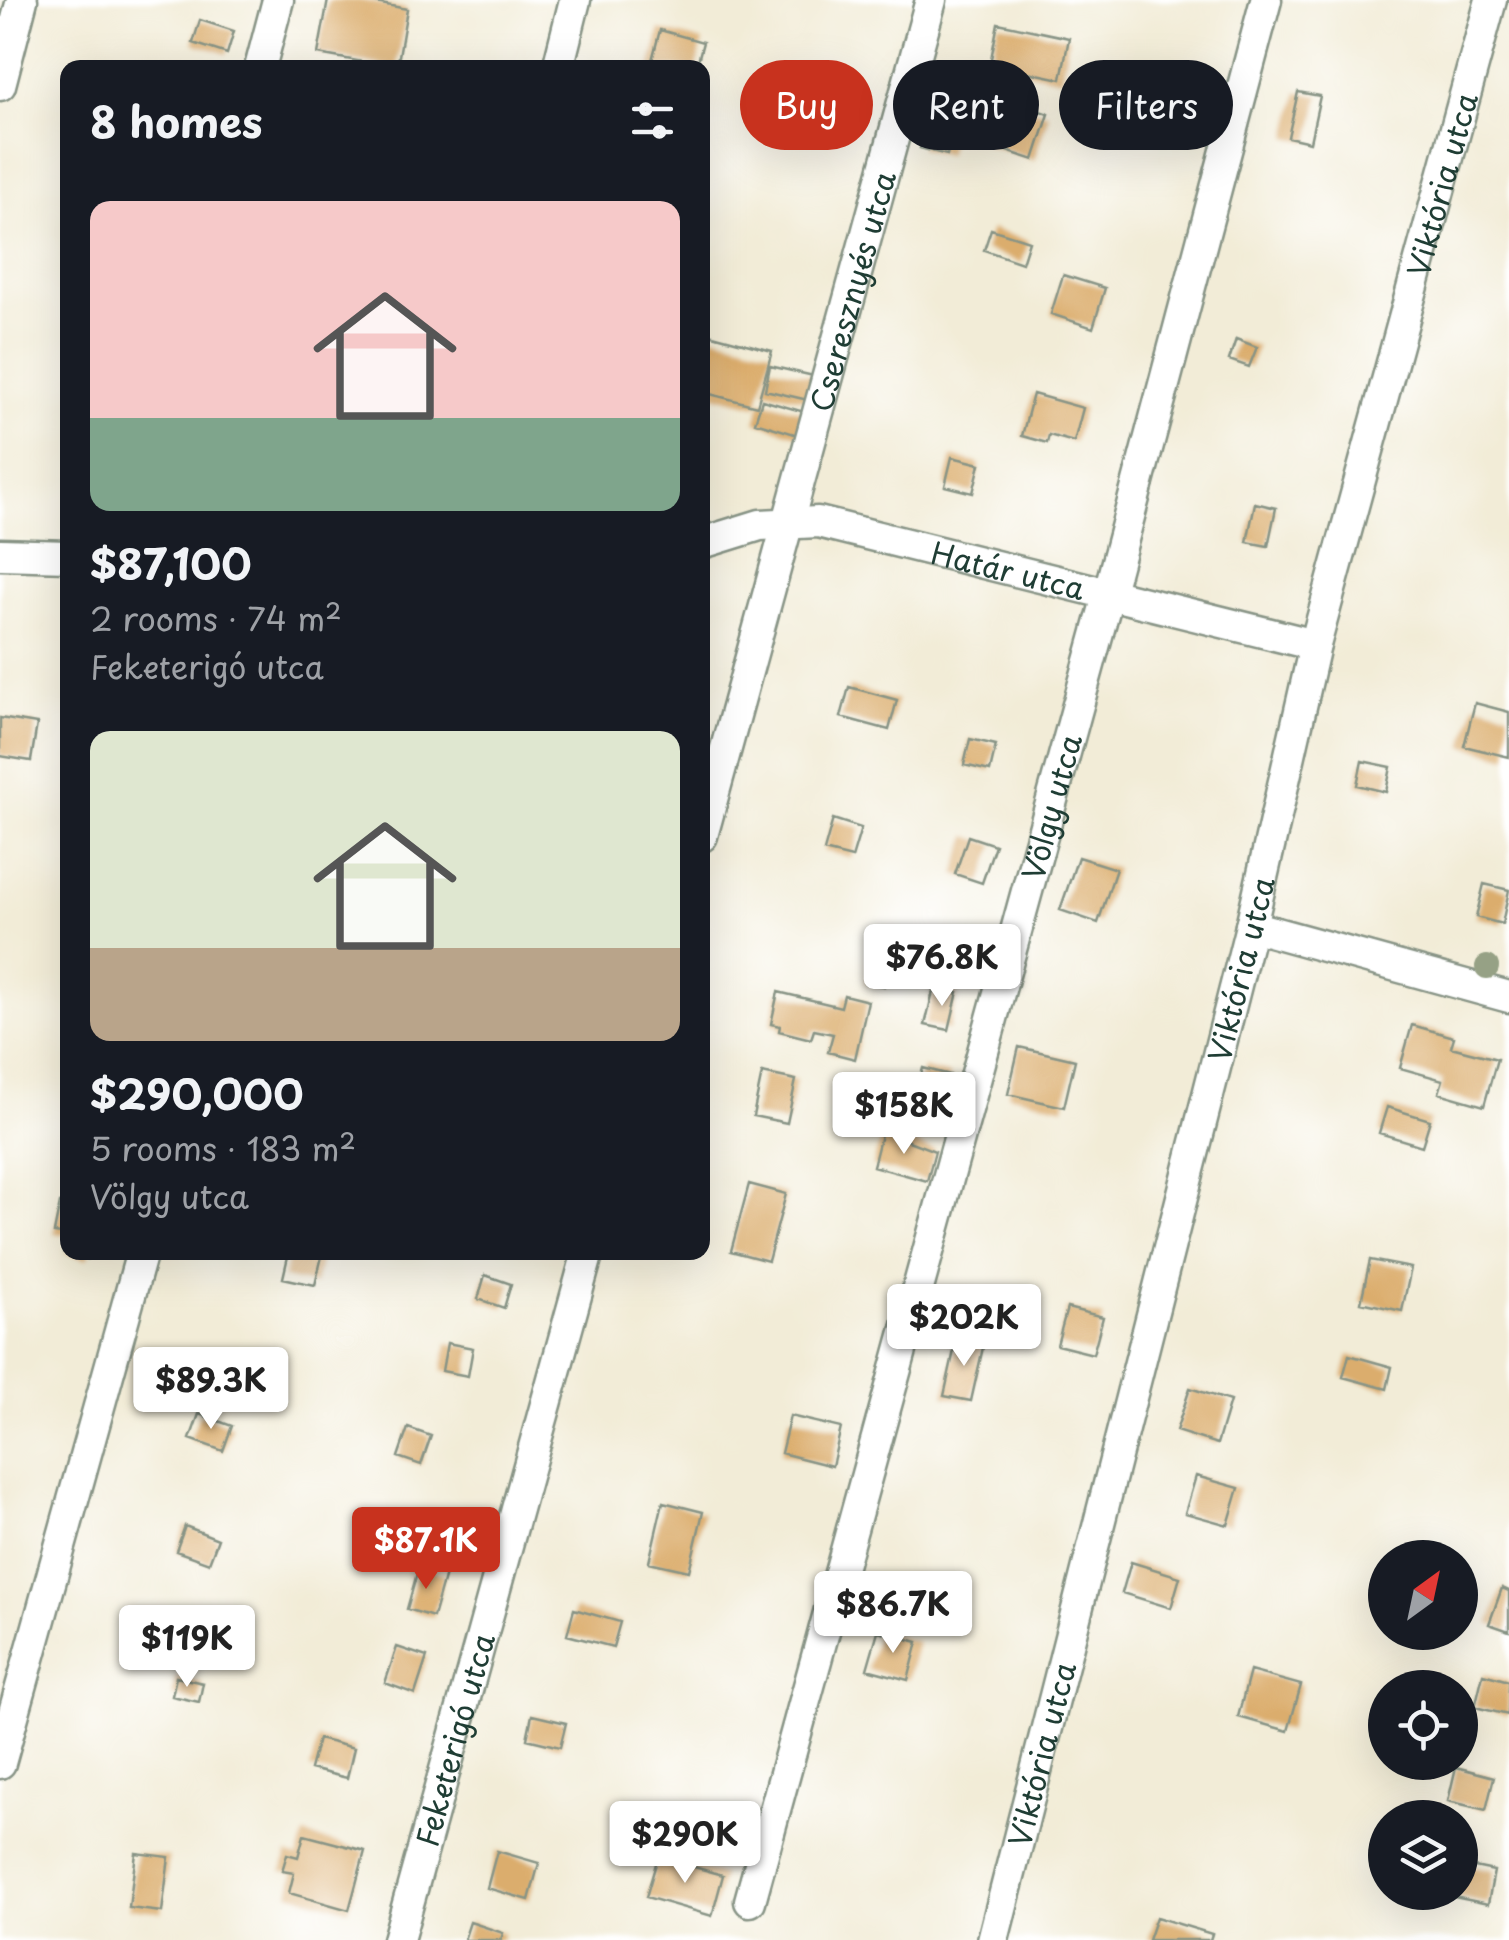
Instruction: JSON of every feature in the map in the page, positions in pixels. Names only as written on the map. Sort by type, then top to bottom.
[{"type":"street","points":[[0,85],[22,0]]},
{"type":"street","points":[[262,60],[278,0]]},
{"type":"street","points":[[560,60],[575,0]]},
{"type":"street","name":"Cseresznyés utca","points":[[789,522],[931,0]]},
{"type":"street","name":"Völgy utca","points":[[750,1901],[1109,592],[1266,0]]},
{"type":"street","name":"Viktória utca","points":[[992,1940],[1251,926],[1315,645],[1491,0]]},
{"type":"street","points":[[710,807],[789,522]]},
{"type":"street","name":"Határ utca","points":[[710,542],[760,526],[818,522],[1315,645]]},
{"type":"street","points":[[0,554],[60,556]]},
{"type":"street","points":[[1251,926],[1509,997]]},
{"type":"street","points":[[0,1762],[140,1260]]},
{"type":"street","name":"Feketerigó utca","points":[[398,1940],[586,1260]]},
{"type":"building","points":[[328,0],[360,0],[407,9],[398,60],[352,60],[318,54]]},
{"type":"building","points":[[200,20],[234,31],[227,54],[193,43]]},
{"type":"building","points":[[998,23],[1069,38],[1065,60],[1059,60],[1059,79],[1039,74],[1039,60],[991,60]]},
{"type":"building","points":[[660,30],[703,42],[698,60],[652,60]]},
{"type":"building","points":[[1298,92],[1320,96],[1310,142],[1288,137]]},
{"type":"building","points":[[1039,111],[1049,114],[1039,145]]},
{"type":"building","points":[[1003,150],[1037,150],[1034,160]]},
{"type":"building","points":[[991,229],[1029,241],[1022,263],[984,250]]},
{"type":"building","points":[[1063,275],[1105,288],[1093,328],[1051,314]]},
{"type":"building","points":[[710,334],[772,351],[757,406],[710,394]]},
{"type":"building","points":[[1236,339],[1257,347],[1249,367],[1229,360]]},
{"type":"building","points":[[770,366],[818,377],[812,401],[765,390]]},
{"type":"building","points":[[1033,394],[1083,408],[1074,442],[1049,435],[1047,443],[1022,436]]},
{"type":"building","points":[[762,400],[808,413],[801,436],[755,422]]},
{"type":"building","points":[[952,457],[980,464],[973,493],[945,486]]},
{"type":"building","points":[[1255,503],[1276,508],[1268,546],[1247,542]]},
{"type":"building","points":[[849,687],[897,700],[889,730],[841,717]]},
{"type":"building","points":[[1475,703],[1509,712],[1509,757],[1464,746]]},
{"type":"building","points":[[0,718],[37,724],[31,761],[0,756]]},
{"type":"building","points":[[970,739],[996,745],[990,771],[964,765]]},
{"type":"building","points":[[1362,761],[1391,767],[1386,792],[1357,785]]},
{"type":"building","points":[[833,819],[861,828],[852,858],[824,851]]},
{"type":"building","points":[[968,836],[995,845],[982,883],[955,874]]},
{"type":"building","points":[[1078,857],[1116,869],[1098,923],[1060,910]]},
{"type":"building","points":[[1484,884],[1509,890],[1502,924],[1476,917]]},
{"type":"building","points":[[868,961],[887,964],[884,986],[865,983]]},
{"type":"building","points":[[934,987],[958,992],[949,1030],[925,1025]]},
{"type":"building","points":[[778,992],[841,1007],[844,995],[868,1001],[855,1059],[828,1052],[833,1034],[814,1030],[811,1039],[779,1031],[780,1026],[771,1024]]},
{"type":"building","points":[[1412,1025],[1454,1037],[1451,1047],[1497,1059],[1484,1106],[1439,1093],[1443,1080],[1400,1068]]},
{"type":"building","points":[[1019,1047],[1075,1060],[1064,1107],[1008,1094]]},
{"type":"building","points":[[923,1068],[950,1075],[942,1104],[915,1097]]},
{"type":"building","points":[[762,1073],[796,1080],[787,1123],[753,1116]]},
{"type":"building","points":[[1387,1107],[1430,1120],[1422,1146],[1379,1133]]},
{"type":"building","points":[[882,1131],[935,1151],[927,1181],[873,1166]]},
{"type":"building","points":[[749,1184],[786,1194],[768,1261],[731,1251]]},
{"type":"building","points":[[60,1203],[60,1234],[54,1233]]},
{"type":"building","points":[[287,1260],[321,1260],[315,1285],[283,1278]]},
{"type":"building","points":[[1370,1260],[1411,1268],[1402,1311],[1361,1302]]},
{"type":"building","points":[[485,1275],[511,1284],[504,1308],[478,1299]]},
{"type":"building","points":[[1067,1308],[1103,1317],[1093,1354],[1057,1345]]},
{"type":"building","points":[[957,1337],[984,1343],[971,1401],[944,1396]]},
{"type":"building","points":[[447,1343],[473,1348],[468,1376],[442,1371]]},
{"type":"building","points":[[1349,1355],[1392,1367],[1387,1389],[1343,1377]]},
{"type":"building","points":[[1190,1388],[1230,1401],[1217,1444],[1176,1431]]},
{"type":"building","points":[[199,1414],[232,1426],[223,1451],[190,1439]]},
{"type":"building","points":[[790,1416],[841,1428],[832,1466],[781,1453]]},
{"type":"building","points":[[408,1428],[431,1436],[421,1465],[398,1457]]},
{"type":"building","points":[[1196,1476],[1239,1488],[1228,1525],[1185,1513]]},
{"type":"building","points":[[663,1502],[703,1512],[689,1571],[649,1562]]},
{"type":"building","points":[[185,1526],[218,1539],[209,1563],[176,1551]]},
{"type":"building","points":[[1131,1562],[1180,1577],[1171,1608],[1122,1593]]},
{"type":"building","points":[[419,1566],[445,1574],[433,1617],[407,1609]]},
{"type":"building","points":[[1502,1588],[1509,1591],[1509,1631],[1489,1624]]},
{"type":"building","points":[[574,1609],[620,1622],[613,1647],[567,1635]]},
{"type":"building","points":[[878,1631],[918,1642],[908,1680],[867,1669]]},
{"type":"building","points":[[397,1647],[427,1657],[415,1694],[385,1683]]},
{"type":"building","points":[[1250,1671],[1301,1685],[1288,1731],[1238,1717]]},
{"type":"building","points":[[1483,1674],[1509,1681],[1508,1715],[1478,1708]]},
{"type":"building","points":[[176,1677],[203,1683],[199,1702],[172,1696]]},
{"type":"building","points":[[532,1715],[566,1723],[560,1747],[527,1739]]},
{"type":"building","points":[[318,1739],[354,1748],[347,1778],[310,1769]]},
{"type":"building","points":[[1478,1773],[1494,1777],[1486,1810],[1478,1808],[1478,1800],[1448,1800],[1453,1780],[1478,1780]]},
{"type":"building","points":[[304,1835],[365,1851],[349,1910],[289,1893],[294,1873],[282,1871],[287,1854],[298,1857]]},
{"type":"building","points":[[497,1851],[539,1863],[529,1900],[487,1888]]},
{"type":"building","points":[[136,1853],[169,1857],[162,1912],[129,1908]]},
{"type":"building","points":[[658,1857],[723,1875],[712,1916],[646,1897]]},
{"type":"building","points":[[1478,1868],[1494,1871],[1488,1904],[1478,1902]]},
{"type":"building","points":[[1156,1917],[1212,1934],[1210,1940],[1148,1940]]},
{"type":"building","points":[[470,1922],[503,1933],[501,1940],[464,1940]]}]
